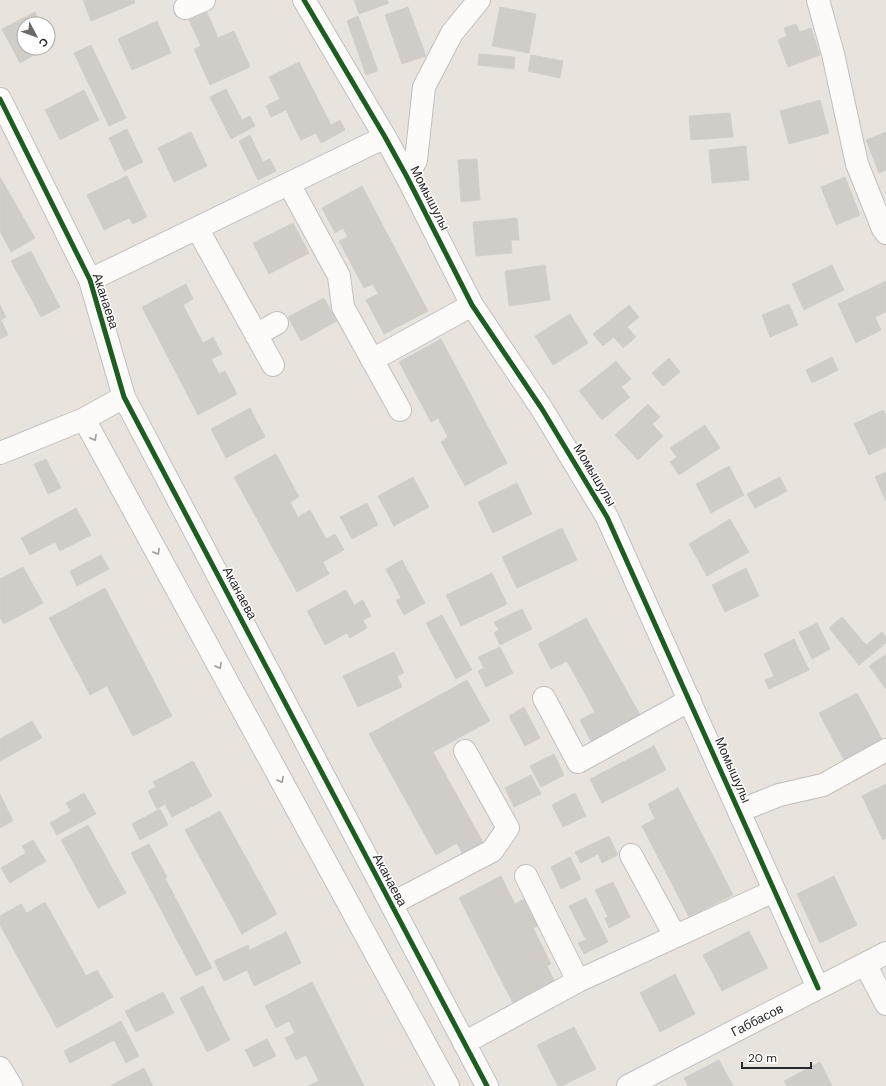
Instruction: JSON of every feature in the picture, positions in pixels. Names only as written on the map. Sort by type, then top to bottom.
[{"type":"street","name":"Момышулы","points":[[304,0],[385,137],[472,305],[542,408],[607,517],[818,988]]},
{"type":"street","points":[[407,177],[416,160],[424,87],[452,33],[479,0]]},
{"type":"street","points":[[818,0],[833,54],[857,164],[886,233]]},
{"type":"street","name":"Аканаева","points":[[0,99],[90,280],[124,397],[487,1086]]},
{"type":"street","points":[[90,280],[385,137]]},
{"type":"street","points":[[289,184],[339,276],[343,307],[400,410]]},
{"type":"street","points":[[196,228],[273,365]]},
{"type":"street","points":[[372,360],[472,305]]},
{"type":"street","points":[[256,335],[277,323]]},
{"type":"street","points":[[0,453],[84,419],[124,397]]},
{"type":"street","points":[[84,419],[448,1086]]},
{"type":"street","points":[[544,698],[578,762],[690,700]]},
{"type":"street","points":[[739,810],[779,795],[823,785],[886,750]]},
{"type":"street","points":[[391,904],[492,851],[508,828],[465,751]]},
{"type":"street","points":[[631,855],[675,936]]},
{"type":"street","points":[[526,876],[578,981]]},
{"type":"street","points":[[464,1043],[578,981],[774,891]]},
{"type":"street","name":"Габбасов","points":[[628,1086],[886,953]]},
{"type":"street","points":[[865,964],[886,1004]]},
{"type":"street","points":[[0,1068],[11,1086]]},
{"type":"building","points":[[83,0],[134,0],[135,3],[91,21]]},
{"type":"building","points":[[354,0],[387,0],[389,3],[359,14]]},
{"type":"building","points":[[408,7],[426,56],[402,64],[385,15]]},
{"type":"building","points":[[500,7],[536,14],[529,53],[492,46]]},
{"type":"building","points":[[35,12],[37,16],[27,16]]},
{"type":"building","points":[[207,12],[218,38],[234,31],[250,67],[210,85],[194,49],[201,46],[189,20]]},
{"type":"building","points":[[358,16],[378,71],[366,75],[347,21]]},
{"type":"building","points":[[157,21],[171,53],[132,70],[118,39]]},
{"type":"building","points":[[16,22],[16,55],[2,29]]},
{"type":"building","points":[[796,24],[800,32],[811,28],[820,55],[788,67],[778,40],[787,36],[784,28]]},
{"type":"building","points":[[91,45],[126,118],[109,126],[74,53]]},
{"type":"building","points":[[479,54],[515,57],[514,69],[478,65]]},
{"type":"building","points":[[531,55],[563,61],[560,78],[528,71]]},
{"type":"building","points":[[16,56],[32,56],[20,63]]},
{"type":"building","points":[[299,62],[331,125],[340,120],[345,130],[321,143],[316,133],[301,140],[286,110],[271,117],[266,106],[280,99],[269,77]]},
{"type":"building","points":[[226,89],[242,120],[250,116],[255,126],[231,139],[210,97]]},
{"type":"building","points":[[84,90],[99,120],[60,140],[45,110]]},
{"type":"building","points":[[820,100],[829,133],[789,144],[780,111]]},
{"type":"building","points":[[730,113],[733,137],[691,140],[689,116]]},
{"type":"building","points":[[127,129],[143,162],[124,171],[109,138]]},
{"type":"building","points":[[191,132],[207,166],[174,182],[158,148]]},
{"type":"building","points":[[886,132],[886,170],[879,173],[866,140]]},
{"type":"building","points":[[250,135],[263,162],[270,159],[276,171],[258,180],[239,141]]},
{"type":"building","points":[[746,146],[749,180],[712,183],[709,150]]},
{"type":"building","points":[[477,159],[480,200],[461,202],[458,160]]},
{"type":"building","points":[[127,176],[147,217],[133,224],[129,218],[104,230],[87,195]]},
{"type":"building","points":[[0,177],[35,238],[11,252],[0,231]]},
{"type":"building","points":[[845,177],[860,215],[836,225],[821,187]]},
{"type":"building","points":[[362,186],[428,311],[384,334],[366,300],[378,294],[373,284],[364,288],[339,241],[348,237],[343,228],[335,233],[322,208]]},
{"type":"building","points":[[517,218],[519,240],[511,240],[512,253],[476,256],[473,222]]},
{"type":"building","points":[[293,223],[309,253],[269,274],[253,243]]},
{"type":"building","points":[[31,251],[60,307],[41,317],[11,261]]},
{"type":"building","points":[[545,265],[550,300],[509,306],[505,271]]},
{"type":"building","points":[[832,265],[844,290],[804,310],[792,284]]},
{"type":"building","points":[[886,281],[886,312],[875,317],[881,330],[856,343],[838,304]]},
{"type":"building","points":[[186,284],[193,299],[183,305],[203,343],[213,337],[222,354],[211,359],[219,374],[225,371],[237,394],[198,415],[142,307]]},
{"type":"building","points":[[324,298],[337,321],[301,341],[288,317]]},
{"type":"building","points":[[789,304],[798,325],[770,337],[762,315]]},
{"type":"building","points":[[0,305],[6,317],[1,320],[8,335],[0,339]]},
{"type":"building","points":[[629,305],[639,317],[627,327],[636,337],[623,348],[614,337],[603,346],[593,334]]},
{"type":"building","points":[[570,314],[588,343],[553,365],[535,336]]},
{"type":"building","points":[[441,339],[507,463],[465,486],[441,442],[448,437],[438,418],[431,422],[399,362]]},
{"type":"building","points":[[832,357],[838,370],[812,383],[806,370]]},
{"type":"building","points":[[669,358],[680,372],[663,386],[652,373]]},
{"type":"building","points":[[616,361],[631,379],[621,387],[630,397],[602,420],[579,391]]},
{"type":"building","points":[[648,404],[660,417],[652,424],[663,436],[638,460],[615,435]]},
{"type":"building","points":[[250,408],[265,437],[226,458],[211,429]]},
{"type":"building","points":[[883,410],[886,415],[886,447],[869,455],[854,424]]},
{"type":"building","points":[[705,425],[720,448],[679,475],[670,462],[677,457],[670,448]]},
{"type":"building","points":[[276,454],[299,497],[290,502],[298,517],[310,510],[326,539],[335,534],[344,550],[323,562],[329,574],[297,592],[234,477]]},
{"type":"building","points":[[46,459],[61,488],[48,494],[34,464]]},
{"type":"building","points":[[729,466],[744,495],[711,513],[696,484]]},
{"type":"building","points":[[886,472],[886,501],[875,477]]},
{"type":"building","points":[[413,477],[429,507],[394,526],[378,496]]},
{"type":"building","points":[[780,477],[787,491],[755,508],[747,494]]},
{"type":"building","points":[[517,483],[532,514],[493,533],[478,502]]},
{"type":"building","points":[[367,503],[378,525],[352,539],[340,517]]},
{"type":"building","points":[[76,508],[91,535],[60,551],[55,542],[30,555],[21,538]]},
{"type":"building","points":[[730,519],[749,552],[707,576],[689,544]]},
{"type":"building","points":[[562,528],[577,560],[517,588],[502,557]]},
{"type":"building","points":[[101,555],[109,569],[77,586],[70,571]]},
{"type":"building","points":[[402,560],[425,603],[404,615],[396,600],[401,598],[386,569]]},
{"type":"building","points":[[23,567],[43,603],[4,624],[0,618],[0,579]]},
{"type":"building","points":[[746,568],[759,596],[725,612],[712,585]]},
{"type":"building","points":[[492,573],[507,604],[461,626],[446,595]]},
{"type":"building","points":[[105,588],[172,716],[133,736],[107,686],[90,695],[49,618]]},
{"type":"building","points":[[346,590],[354,605],[363,600],[371,616],[363,620],[367,628],[350,638],[347,633],[325,645],[307,611]]},
{"type":"building","points":[[522,609],[532,629],[500,645],[494,633],[499,630],[494,622]]},
{"type":"building","points":[[442,615],[472,670],[456,679],[426,623]]},
{"type":"building","points":[[842,617],[866,645],[882,632],[886,637],[886,643],[859,665],[829,628]]},
{"type":"building","points":[[586,618],[644,722],[595,749],[580,720],[595,712],[567,661],[551,669],[538,644]]},
{"type":"building","points":[[817,623],[830,649],[812,659],[799,632]]},
{"type":"building","points":[[794,639],[809,670],[769,689],[765,680],[774,676],[764,654]]},
{"type":"building","points":[[500,647],[513,673],[486,687],[478,671],[484,668],[478,657]]},
{"type":"building","points":[[394,652],[404,673],[397,676],[402,687],[358,707],[343,676]]},
{"type":"building","points":[[886,654],[886,689],[869,666]]},
{"type":"building","points":[[467,680],[490,721],[433,752],[485,846],[464,857],[457,843],[436,855],[369,734]]},
{"type":"building","points":[[857,693],[882,739],[844,760],[819,713]]},
{"type":"building","points":[[524,707],[540,738],[525,746],[509,716]]},
{"type":"building","points":[[32,721],[42,738],[0,761],[0,739]]},
{"type":"building","points":[[654,746],[666,770],[602,803],[590,779]]},
{"type":"building","points":[[554,754],[564,775],[541,787],[530,766]]},
{"type":"building","points":[[193,761],[212,796],[172,817],[165,804],[157,809],[148,791],[156,787],[153,782]]},
{"type":"building","points":[[531,775],[541,794],[514,807],[505,788]]},
{"type":"building","points":[[886,784],[886,838],[883,840],[862,796]]},
{"type":"building","points":[[678,788],[733,895],[689,917],[642,826],[655,819],[648,804]]},
{"type":"building","points":[[84,793],[96,814],[57,835],[50,823],[71,811],[66,803]]},
{"type":"building","points":[[575,793],[586,816],[563,827],[552,805]]},
{"type":"building","points":[[0,794],[13,821],[0,828]]},
{"type":"building","points":[[160,809],[168,825],[140,840],[132,824]]},
{"type":"building","points":[[220,811],[277,914],[242,934],[185,830]]},
{"type":"building","points":[[88,825],[126,893],[98,908],[61,840]]},
{"type":"building","points":[[609,836],[618,855],[602,863],[598,854],[581,863],[575,852]]},
{"type":"building","points":[[33,840],[46,861],[10,883],[1,868],[26,853],[22,846]]},
{"type":"building","points":[[149,844],[167,877],[149,887],[131,853]]},
{"type":"building","points":[[570,857],[581,879],[561,889],[551,867]]},
{"type":"building","points":[[501,876],[515,904],[524,899],[538,926],[533,928],[551,964],[547,966],[557,986],[515,1007],[459,898]]},
{"type":"building","points":[[834,876],[857,925],[820,943],[797,894]]},
{"type":"building","points":[[165,878],[212,968],[196,976],[149,887]]},
{"type":"building","points":[[613,882],[630,917],[609,928],[605,918],[608,917],[595,890]]},
{"type":"building","points":[[586,898],[608,942],[584,954],[578,943],[586,940],[569,906]]},
{"type":"building","points":[[45,902],[86,976],[97,970],[113,997],[57,1028],[0,925],[0,916],[21,904],[27,913]]},
{"type":"building","points":[[749,931],[768,968],[722,991],[703,955]]},
{"type":"building","points":[[286,932],[301,963],[254,986],[247,970],[224,981],[214,961],[248,945],[250,950]]},
{"type":"building","points":[[675,974],[695,1014],[660,1032],[640,993]]},
{"type":"building","points":[[312,982],[364,1086],[308,1086],[319,1081],[306,1055],[296,1060],[285,1038],[295,1033],[289,1021],[276,1028],[265,1006]]},
{"type":"building","points":[[203,986],[230,1040],[207,1052],[180,998]]},
{"type":"building","points":[[163,992],[174,1013],[136,1032],[125,1011]]},
{"type":"building","points":[[121,1021],[139,1056],[126,1063],[114,1040],[70,1063],[64,1051]]},
{"type":"building","points":[[574,1027],[596,1069],[562,1086],[558,1086],[537,1045]]},
{"type":"building","points":[[267,1039],[276,1056],[254,1067],[245,1050]]},
{"type":"building","points":[[719,1060],[733,1086],[688,1086],[684,1078]]},
{"type":"building","points":[[820,1062],[832,1086],[787,1086],[784,1081]]},
{"type":"building","points":[[144,1068],[153,1086],[110,1086]]},
{"type":"cycle path","points":[[304,0],[385,137],[472,305],[542,409],[607,517],[818,988]]},
{"type":"cycle path","points":[[0,99],[90,280],[124,397],[487,1086]]}]
